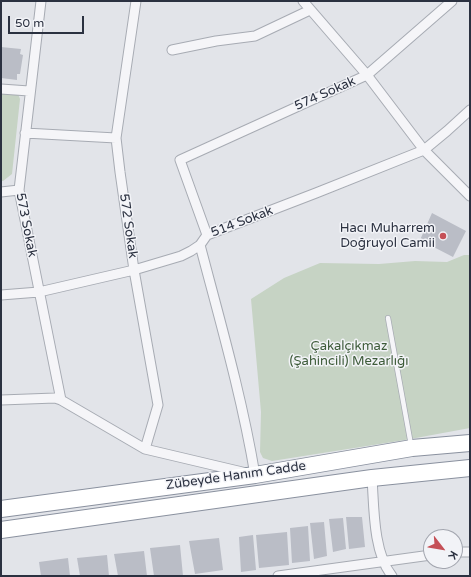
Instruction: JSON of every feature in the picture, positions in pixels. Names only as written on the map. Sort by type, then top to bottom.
[{"type":"highway","name":"Zübeyde Hanım Cadde","points":[[1,509],[255,475],[412,448],[470,443]]},
{"type":"highway","name":"Zübeyde Hanım Cadde","points":[[1,530],[372,478],[470,468]]},
{"type":"street","name":"573 Sokak","points":[[41,1],[19,190],[62,400]]},
{"type":"street","name":"572 Sokak","points":[[136,1],[116,138],[134,270],[158,406],[145,449]]},
{"type":"street","points":[[303,1],[367,76],[424,150],[470,196]]},
{"type":"street","name":"574 Sokak","points":[[207,235],[180,160],[367,76],[452,1]]},
{"type":"street","points":[[172,50],[216,41],[255,36],[310,10]]},
{"type":"street","points":[[1,89],[30,91]]},
{"type":"street","name":"514 Sokak","points":[[1,295],[39,292],[134,270],[181,256],[200,245],[207,235],[424,150],[447,132],[470,110]]},
{"type":"street","points":[[25,133],[116,138]]},
{"type":"street","points":[[1,192],[19,190]]},
{"type":"street","points":[[1,400],[51,398],[62,400],[145,449],[255,475],[250,442],[200,245]]},
{"type":"street","points":[[372,478],[376,526],[383,561],[392,576]]},
{"type":"street","points":[[278,576],[423,556]]},
{"type":"lane","points":[[388,318],[412,448]]},
{"type":"green space","points":[[1,93],[18,94],[20,99],[12,174],[3,181],[1,181]]},
{"type":"green space","name":"Çakalçıkmaz (Şahincili) Mezarlığı","points":[[464,255],[470,255],[470,428],[272,461],[263,458],[260,452],[261,412],[251,299],[284,278],[320,263],[379,264],[415,261],[447,262]]},
{"type":"building","points":[[1,47],[21,49],[20,54],[23,55],[20,74],[17,74],[17,80],[1,78]]},
{"type":"building","name":"Hacı Muharrem Doğruyol Camii","points":[[432,213],[466,231],[453,257],[420,240]]},
{"type":"building","points":[[346,517],[362,517],[365,547],[349,549]]},
{"type":"building","points":[[343,518],[346,549],[333,552],[329,519]]},
{"type":"building","points":[[324,522],[327,556],[314,559],[310,523]]},
{"type":"building","points":[[308,526],[310,561],[292,563],[290,528]]},
{"type":"building","points":[[287,532],[289,565],[259,568],[256,535]]},
{"type":"building","points":[[253,535],[256,570],[241,572],[239,537]]},
{"type":"building","points":[[219,538],[223,570],[195,574],[189,541]]},
{"type":"building","points":[[180,545],[183,576],[154,576],[150,548]]},
{"type":"building","points":[[144,551],[147,576],[118,576],[114,554]]},
{"type":"building","points":[[107,555],[109,576],[80,576],[77,558]]},
{"type":"building","points":[[68,558],[70,576],[41,576],[39,562]]},
{"type":"place","name":"Hacı Muharrem Doğruyol Camii","points":[[443,236]]}]
